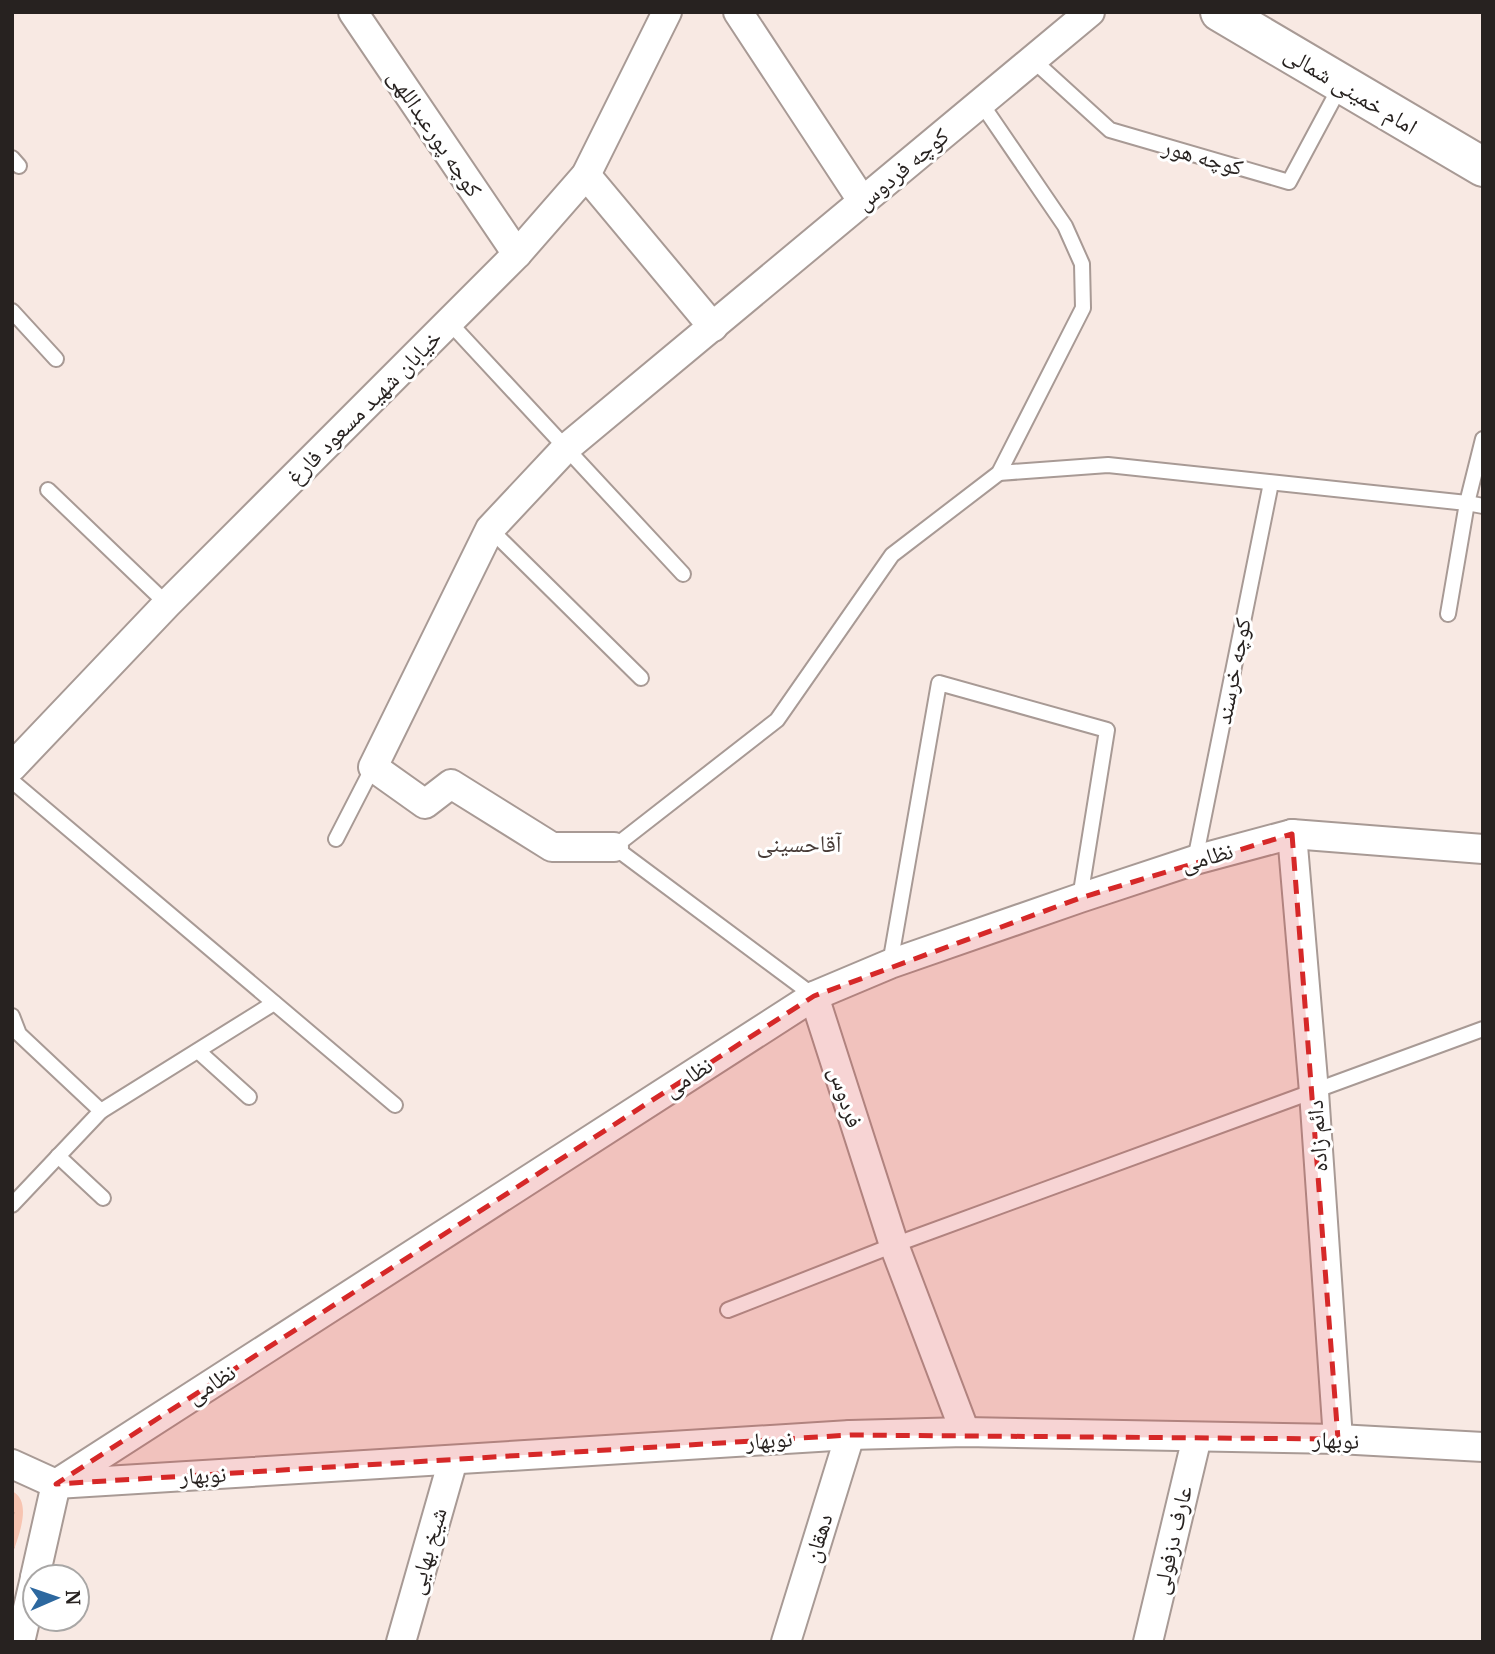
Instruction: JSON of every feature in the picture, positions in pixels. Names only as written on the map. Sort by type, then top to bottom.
[{"type":"main road","name":"امام خمینی شمالی","points":[[1220,12],[1483,167]]},
{"type":"street","name":"کوچه پورعبداللهی","points":[[353,12],[517,254]]},
{"type":"street","name":"خیابان شهید مسعود فارغ","points":[[14,766],[167,604],[517,254],[586,175],[667,12]]},
{"type":"street","points":[[738,12],[863,202]]},
{"type":"street","name":"کوچه فردوس","points":[[373,767],[490,529],[565,449],[1090,12]]},
{"type":"street","points":[[586,175],[713,327]]},
{"type":"street","points":[[373,767],[425,804],[451,784],[552,847],[614,847]]},
{"type":"street","name":"نظامی","points":[[56,1484],[814,996],[890,964],[1080,898],[1195,860],[1292,834],[1483,849]]},
{"type":"street","name":"دائم زاده","points":[[1292,834],[1314,1092],[1338,1439]]},
{"type":"street","name":"فردوس","points":[[814,996],[894,1245],[965,1432]]},
{"type":"street","name":"نوبهار","points":[[56,1484],[850,1435],[965,1432],[1338,1439],[1483,1447]]},
{"type":"street","name":"دهقان","points":[[786,1642],[850,1435]]},
{"type":"street","name":"عارف دزفولی","points":[[1148,1642],[1197,1437]]},
{"type":"street","name":"شیخ بهایی","points":[[401,1642],[453,1460]]},
{"type":"street","points":[[12,1464],[56,1484],[38,1563]]},
{"type":"lane","name":"کوچه هور","points":[[1033,60],[1110,130],[1289,182],[1341,84]]},
{"type":"lane","points":[[814,996],[614,847],[777,720],[892,555],[999,473],[1083,308],[1083,264],[1065,226],[981,103]]},
{"type":"lane","points":[[12,311],[55,359]]},
{"type":"lane","points":[[449,322],[683,574]]},
{"type":"lane","points":[[1448,614],[1467,503],[1483,439]]},
{"type":"lane","points":[[999,473],[1108,465],[1483,506]]},
{"type":"lane","name":"کوچه خرسند","points":[[1195,860],[1271,483]]},
{"type":"lane","points":[[48,490],[167,604]]},
{"type":"lane","points":[[490,529],[641,678]]},
{"type":"lane","points":[[890,964],[939,684],[1107,730],[1080,898]]},
{"type":"lane","points":[[14,766],[274,1003],[395,1105]]},
{"type":"lane","points":[[336,839],[373,767]]},
{"type":"lane","points":[[12,1205],[101,1111],[274,1003]]},
{"type":"lane","points":[[12,1016],[16,1038],[101,1111]]},
{"type":"lane","points":[[727,1310],[894,1245],[1483,1029]]},
{"type":"lane","points":[[198,1051],[249,1097]]},
{"type":"lane","points":[[58,1156],[103,1198]]},
{"type":"highlighted area","points":[[1292,834],[1338,1439],[850,1435],[56,1484],[814,996],[1080,898]]},
{"type":"green space","points":[[12,1491],[19,1496],[23,1512],[12,1556]]},
{"type":"district","name":"آقاحسینی","points":[[799,844]]}]
